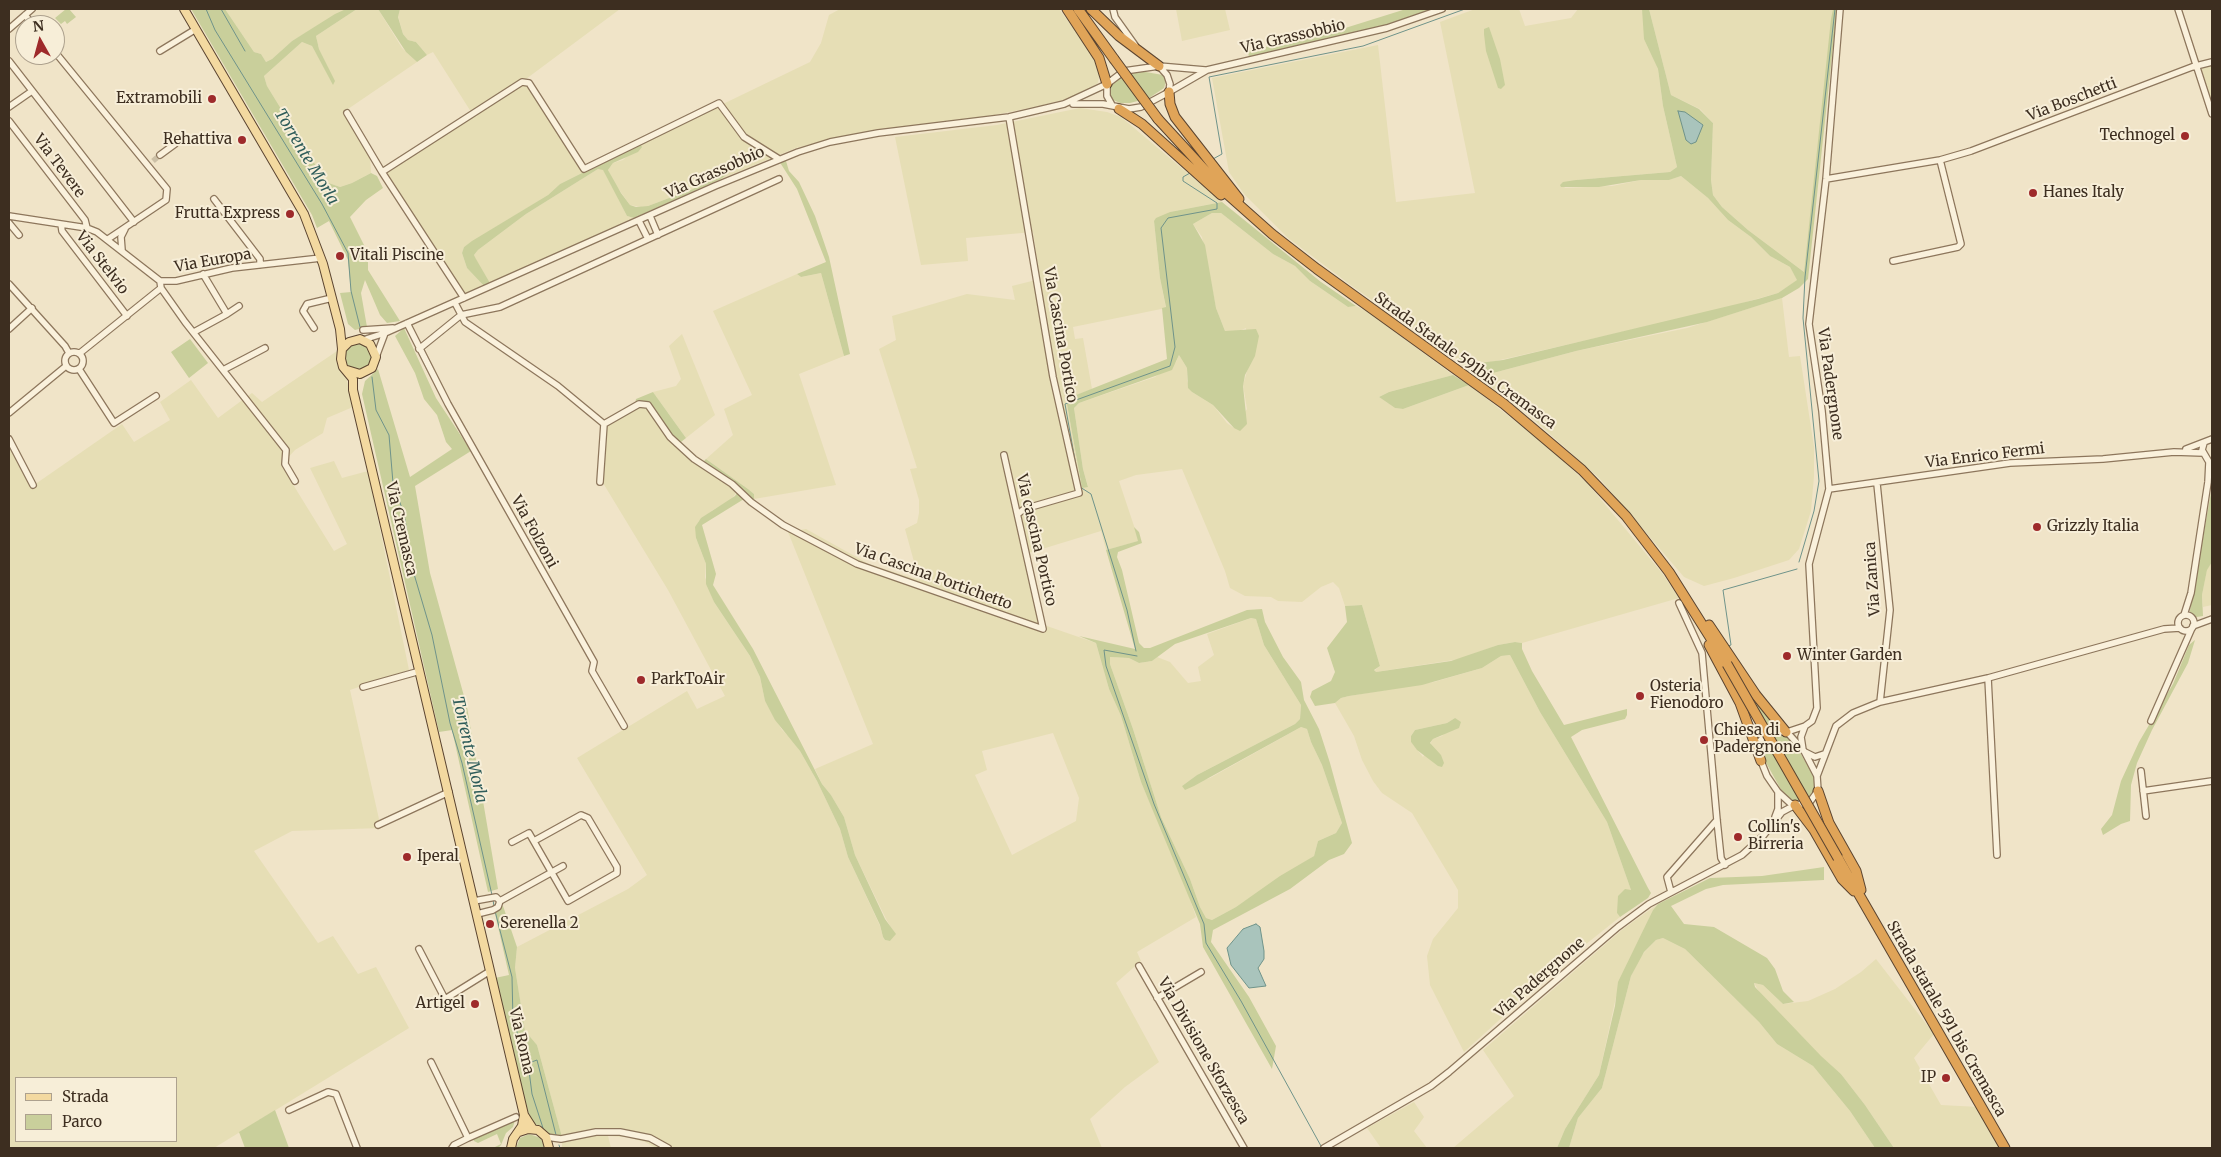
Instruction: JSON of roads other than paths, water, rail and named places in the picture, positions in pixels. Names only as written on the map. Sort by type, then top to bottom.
[{"type":"highway","points":[[1067,9],[1098,58],[1107,84]]},
{"type":"highway","name":"Strada Statale 591bis Cremasca","points":[[1078,9],[1158,119],[1203,169],[1255,218],[1300,256],[1504,404],[1549,440],[1582,470],[1626,516],[1692,606],[1864,903]]},
{"type":"highway","points":[[1091,9],[1119,36],[1159,66]]},
{"type":"highway","points":[[1169,92],[1170,104],[1176,118],[1255,218]]},
{"type":"highway","points":[[1116,107],[1142,124],[1228,201],[1255,218]]},
{"type":"highway","points":[[1692,606],[1715,632],[1756,695],[1786,732]]},
{"type":"highway","points":[[1692,606],[1707,641],[1740,703],[1761,761]]},
{"type":"highway","points":[[1818,791],[1829,823],[1856,870],[1864,903]]},
{"type":"highway","points":[[1795,805],[1814,830],[1842,879],[1864,903]]},
{"type":"highway","name":"Strada statale 591 bis Cremasca","points":[[1864,903],[2005,1148]]},
{"type":"main road","points":[[184,9],[300,204],[321,258],[332,298],[342,349],[341,362],[347,370],[354,374],[363,374],[372,368],[376,357],[372,346],[346,333],[338,323]]},
{"type":"main road","points":[[342,349],[349,342],[360,340]]},
{"type":"main road","name":"Via Cremasca","points":[[347,370],[353,379],[355,395],[490,973]]},
{"type":"main road","points":[[355,395],[363,374]]},
{"type":"main road","name":"Via Roma","points":[[490,973],[520,1116],[519,1132],[510,1147]]},
{"type":"main road","name":"Via Roma","points":[[520,1116],[533,1129],[546,1137]]},
{"type":"main road","points":[[519,1132],[533,1129]]},
{"type":"main road","points":[[546,1137],[550,1148]]},
{"type":"street","points":[[25,15],[32,9]]},
{"type":"street","points":[[1113,9],[1115,17],[1140,51]]},
{"type":"street","name":"Via Grassobbio","points":[[1064,104],[1107,84],[1124,71],[1159,66],[1207,70],[1387,28],[1442,9]]},
{"type":"street","name":"Via Padergnone","points":[[1804,750],[1801,737],[1805,726],[1814,718],[1817,708],[1809,564],[1829,489],[1822,410],[1809,324],[1826,180],[1840,9]]},
{"type":"street","points":[[2178,9],[2212,114]]},
{"type":"street","points":[[160,51],[196,29]]},
{"type":"street","points":[[9,61],[134,222]]},
{"type":"street","name":"Via Boschetti","points":[[1826,180],[1940,160],[1971,151],[2196,66],[2212,62]]},
{"type":"street","points":[[65,64],[167,189],[166,200],[108,239]]},
{"type":"street","points":[[1159,66],[1168,79],[1169,92]]},
{"type":"street","name":"Via Grassobbio","points":[[360,340],[385,333],[455,303],[779,158],[844,139],[1009,117],[1064,104],[1088,103],[1141,108],[1207,70]]},
{"type":"street","points":[[382,172],[522,82],[528,83],[584,169],[719,103],[744,137],[779,158]]},
{"type":"street","points":[[1107,84],[1107,96],[1116,107]]},
{"type":"street","points":[[9,107],[32,91]]},
{"type":"street","points":[[347,113],[382,172],[464,298]]},
{"type":"street","name":"Via Cascina Portico","points":[[1009,117],[1053,377],[1079,493],[1024,509],[1018,514]]},
{"type":"street","name":"Via Tevere","points":[[9,120],[85,220],[87,228]]},
{"type":"street","points":[[160,155],[176,144]]},
{"type":"street","points":[[1893,262],[1958,247],[1961,244],[1940,160]]},
{"type":"street","points":[[148,165],[153,161]]},
{"type":"street","points":[[419,348],[461,316],[500,307],[779,179]]},
{"type":"street","points":[[214,199],[260,259],[260,264]]},
{"type":"street","name":"Via Europa","points":[[9,216],[87,228],[108,239],[160,281],[176,281],[203,274],[260,264],[321,258]]},
{"type":"street","points":[[650,216],[658,235]]},
{"type":"street","points":[[639,221],[648,239]]},
{"type":"street","points":[[9,223],[19,235]]},
{"type":"street","name":"Via Stelvio","points":[[61,224],[62,231],[127,316]]},
{"type":"street","points":[[122,250],[121,237],[127,228]]},
{"type":"street","points":[[203,274],[227,314]]},
{"type":"street","points":[[160,281],[160,288],[286,450],[286,464],[295,481]]},
{"type":"street","points":[[9,284],[32,308],[69,353]]},
{"type":"street","points":[[69,353],[80,353],[160,288]]},
{"type":"street","points":[[314,328],[303,311],[308,304],[332,298]]},
{"type":"street","points":[[455,303],[465,322],[558,386],[604,424],[600,482]]},
{"type":"street","points":[[194,332],[239,306]]},
{"type":"street","points":[[9,329],[32,308]]},
{"type":"street","name":"Via Folzoni","points":[[407,323],[419,348],[594,662],[592,671],[624,726]]},
{"type":"street","name":"Via Grassobbio","points":[[363,330],[395,328]]},
{"type":"street","points":[[376,357],[385,333]]},
{"type":"street","points":[[223,370],[265,348]]},
{"type":"street","points":[[66,366],[65,360],[69,353]]},
{"type":"street","points":[[79,369],[84,361],[80,353]]},
{"type":"street","points":[[66,366],[74,370],[79,369]]},
{"type":"street","points":[[9,413],[66,366]]},
{"type":"street","points":[[79,369],[114,423],[156,396]]},
{"type":"street","name":"Via Cascina Portichetto","points":[[604,424],[616,416],[644,403],[670,436],[694,459],[732,484],[751,502],[783,525],[858,564],[1043,629]]},
{"type":"street","name":"Via Enrico Fermi","points":[[1829,489],[1877,484],[2010,463],[2103,459],[2174,452],[2204,443],[2211,437]]},
{"type":"street","points":[[9,440],[32,485]]},
{"type":"street","points":[[1818,791],[1817,776],[1824,754],[1840,721],[1846,716],[1880,702],[1988,678],[2164,629],[2179,621],[2184,615],[2191,593],[2208,482],[2209,462],[2204,443]]},
{"type":"street","name":"Via Enrico Fermi","points":[[2174,452],[2207,456]]},
{"type":"street","name":"Via cascina Portico","points":[[1004,455],[1043,629]]},
{"type":"street","points":[[2208,482],[2212,469]]},
{"type":"street","name":"Via Zanica","points":[[1877,484],[1890,610],[1880,702]]},
{"type":"street","points":[[1680,603],[1702,653],[1717,820],[1721,858],[1724,865]]},
{"type":"street","points":[[2186,607],[2194,623]]},
{"type":"street","points":[[2184,615],[2194,623]]},
{"type":"street","points":[[2164,629],[2181,629],[2194,623],[2212,619]]},
{"type":"street","points":[[2179,621],[2184,640]]},
{"type":"street","points":[[2150,721],[2176,666],[2184,640],[2194,623]]},
{"type":"street","points":[[363,687],[420,670]]},
{"type":"street","points":[[1988,678],[1997,855]]},
{"type":"street","points":[[1795,805],[1778,792],[1767,776],[1761,761],[1760,746],[1763,737],[1773,731],[1786,732],[1805,726]]},
{"type":"street","points":[[1786,732],[1804,750],[1815,757],[1824,754]]},
{"type":"street","points":[[1804,750],[1817,776]]},
{"type":"street","points":[[2141,771],[2146,816]]},
{"type":"street","points":[[2143,791],[2212,781]]},
{"type":"street","name":"Via Padergnone","points":[[1324,1148],[1431,1086],[1450,1072],[1618,927],[1649,904],[1724,865],[1754,845],[1782,812],[1795,805],[1809,803],[1818,791]]},
{"type":"street","points":[[378,825],[449,792]]},
{"type":"street","name":"Via Padergnone","points":[[1772,826],[1778,809],[1778,792]]},
{"type":"street","points":[[512,842],[529,833],[568,901],[616,873],[617,867],[588,818],[581,815],[534,841]]},
{"type":"street","points":[[1671,892],[1667,877],[1717,820]]},
{"type":"street","points":[[477,914],[495,902],[562,866]]},
{"type":"street","points":[[474,901],[495,902]]},
{"type":"street","points":[[419,949],[445,999],[490,973]]},
{"type":"street","name":"Via Divisione Sforzesca","points":[[1139,966],[1244,1148]]},
{"type":"street","points":[[1158,998],[1201,972]]},
{"type":"street","points":[[431,1062],[468,1138]]},
{"type":"street","points":[[289,1110],[328,1092],[336,1094],[357,1148]]},
{"type":"street","points":[[452,1148],[468,1138],[520,1116]]},
{"type":"street","points":[[550,1148],[566,1139],[596,1132],[620,1132],[650,1138],[668,1148]]},
{"type":"street","points":[[546,1137],[566,1139]]},
{"type":"water","points":[[1678,111],[1685,112],[1703,125],[1696,142],[1691,144],[1686,140]]},
{"type":"water","points":[[1256,924],[1260,927],[1264,951],[1264,959],[1258,968],[1266,986],[1249,988],[1231,965],[1227,948],[1243,929]]},
{"type":"waterway","name":"Torrente Morla","points":[[206,9],[215,30],[322,204],[348,253],[351,291],[360,327]]},
{"type":"waterway","points":[[221,9],[245,51]]},
{"type":"waterway","points":[[1213,159],[1222,154],[1209,77],[1363,46],[1465,9]]},
{"type":"waterway","points":[[1799,562],[1814,511],[1819,481],[1803,318],[1805,277],[1835,9]]},
{"type":"waterway","points":[[1076,466],[1065,404],[1170,366],[1175,347],[1161,228],[1168,218],[1217,209],[1217,203],[1183,181],[1183,177],[1190,173]]},
{"type":"waterway","name":"Torrente Morla","points":[[372,377],[376,410],[389,435],[393,483],[404,514],[414,574],[432,635],[450,723],[462,763],[492,895]]},
{"type":"waterway","points":[[1080,487],[1091,494],[1127,610],[1136,651]]},
{"type":"waterway","points":[[1728,646],[1731,645],[1723,590],[1797,569]]},
{"type":"waterway","points":[[1137,656],[1104,650],[1106,666],[1154,804],[1204,924],[1206,943],[1241,1001],[1321,1146]]},
{"type":"waterway","name":"Torrente Morla","points":[[493,899],[494,907]]},
{"type":"waterway","name":"Torrente Morla","points":[[495,911],[512,977],[513,1021],[528,1063],[532,1094],[543,1128]]},
{"type":"waterway","points":[[529,1063],[537,1060],[556,1135]]},
{"type":"tunnel","points":[[153,161],[160,155]]},
{"type":"place","name":"Extramobili","points":[[212,99]]},
{"type":"place","name":"Technogel","points":[[2185,136]]},
{"type":"place","name":"Rehattiva","points":[[242,140]]},
{"type":"place","name":"Hanes Italy","points":[[2033,193]]},
{"type":"place","name":"Frutta Express","points":[[290,214]]},
{"type":"place","name":"Vitali Piscine","points":[[340,256]]},
{"type":"place","name":"Grizzly Italia","points":[[2037,527]]},
{"type":"place","name":"Winter Garden","points":[[1787,656]]},
{"type":"place","name":"ParkToAir","points":[[641,680]]},
{"type":"place","name":"Osteria Fienodoro","points":[[1640,696]]},
{"type":"place","name":"Chiesa di Padergnone","points":[[1704,740]]},
{"type":"place","name":"Collin's Birreria","points":[[1738,837]]},
{"type":"place","name":"Iperal","points":[[407,857]]},
{"type":"place","name":"Serenella 2","points":[[490,924]]},
{"type":"place","name":"Artigel","points":[[475,1004]]},
{"type":"place","name":"IP","points":[[1946,1078]]}]
